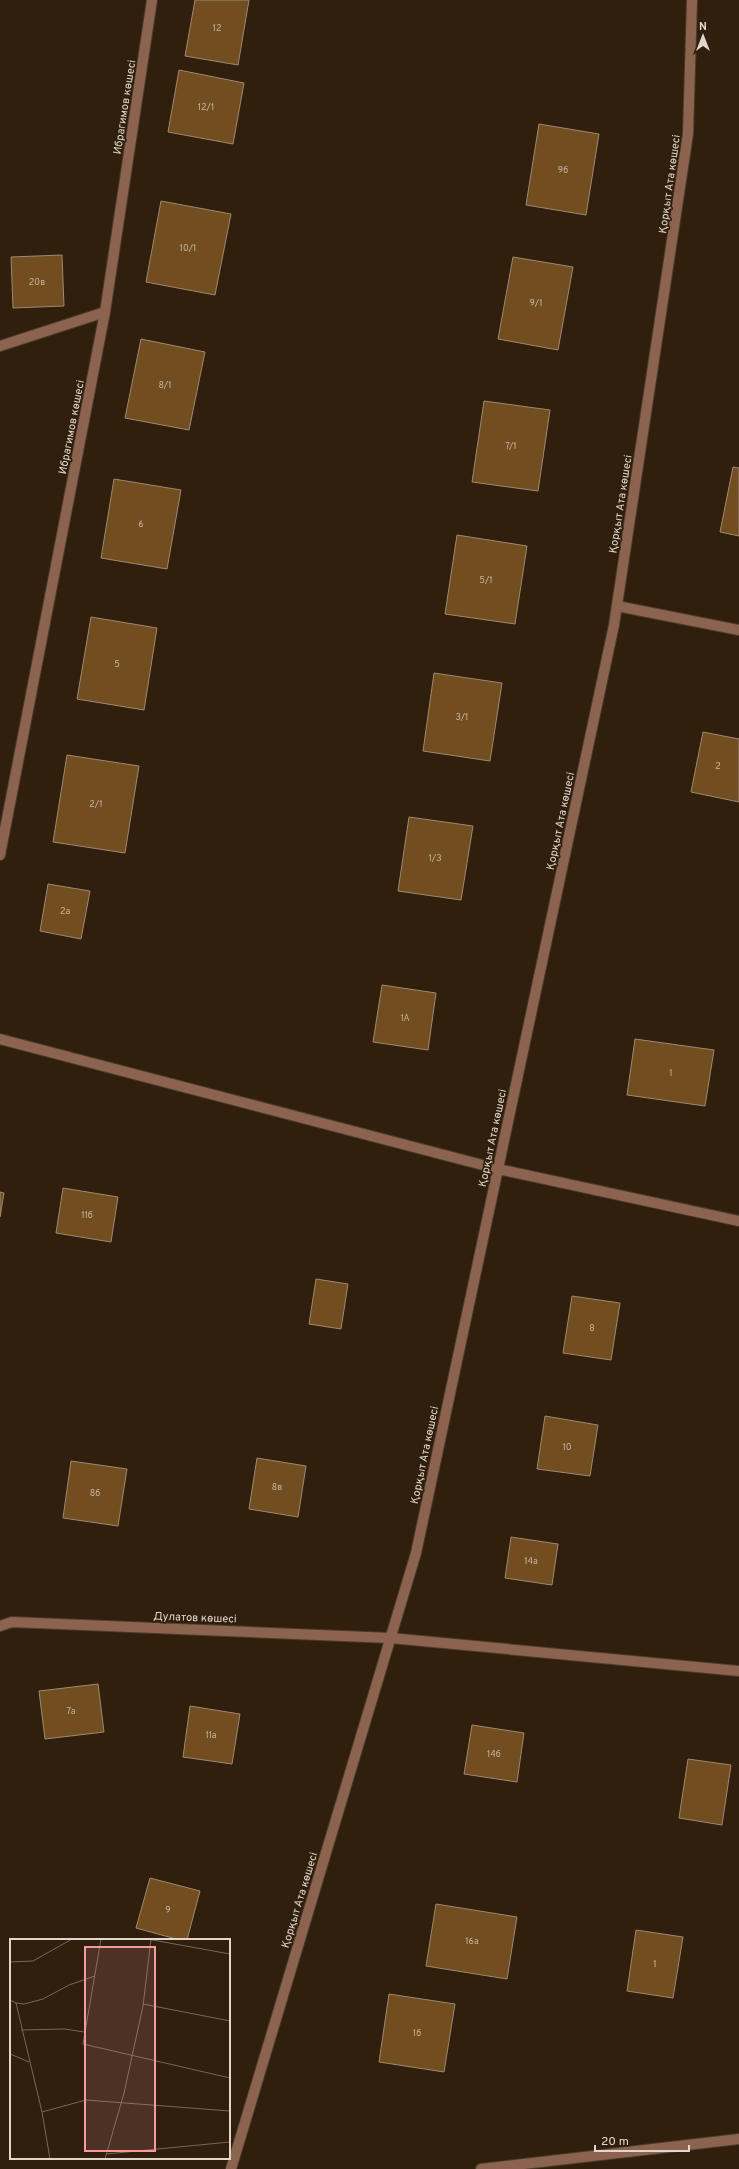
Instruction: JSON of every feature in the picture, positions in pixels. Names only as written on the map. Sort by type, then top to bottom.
[{"type":"street","name":"Ибрагимов көшесі","points":[[0,856],[105,312],[152,0]]},
{"type":"street","name":"Қорқыт Ата көшесі","points":[[231,2169],[416,1553],[498,1169],[617,606],[688,134],[692,0]]},
{"type":"street","points":[[0,346],[105,312]]},
{"type":"street","points":[[617,606],[739,630]]},
{"type":"street","points":[[0,1039],[498,1169],[739,1221]]},
{"type":"street","name":"Дулатов көшесі","points":[[0,1626],[12,1622],[390,1638]]},
{"type":"street","points":[[390,1638],[739,1671]]},
{"type":"street","points":[[481,2169],[739,2139]]},
{"type":"building","points":[[195,0],[249,0],[238,65],[185,56]]},
{"type":"building","points":[[179,70],[244,83],[233,144],[168,132]]},
{"type":"building","points":[[539,124],[599,134],[586,215],[526,205]]},
{"type":"building","points":[[161,201],[231,214],[215,295],[146,282]]},
{"type":"building","points":[[62,255],[64,306],[13,308],[11,257]]},
{"type":"building","points":[[513,257],[573,267],[558,350],[498,339]]},
{"type":"building","points":[[141,339],[205,352],[189,430],[125,418]]},
{"type":"building","points":[[484,401],[550,410],[538,491],[472,482]]},
{"type":"building","points":[[733,467],[739,468],[739,536],[720,532]]},
{"type":"building","points":[[114,479],[181,490],[167,569],[101,558]]},
{"type":"building","points":[[457,535],[527,546],[515,624],[445,614]]},
{"type":"building","points":[[91,617],[157,628],[144,710],[77,699]]},
{"type":"building","points":[[434,673],[502,683],[490,761],[423,751]]},
{"type":"building","points":[[703,732],[739,739],[739,802],[691,792]]},
{"type":"building","points":[[67,755],[139,766],[125,853],[53,842]]},
{"type":"building","points":[[409,817],[473,826],[461,900],[398,891]]},
{"type":"building","points":[[48,884],[90,891],[81,939],[40,931]]},
{"type":"building","points":[[382,985],[436,993],[428,1050],[373,1042]]},
{"type":"building","points":[[635,1039],[714,1050],[705,1106],[627,1095]]},
{"type":"building","points":[[63,1188],[118,1197],[111,1242],[56,1233]]},
{"type":"building","points":[[0,1192],[4,1193],[0,1217]]},
{"type":"building","points":[[316,1279],[348,1284],[341,1329],[309,1324]]},
{"type":"building","points":[[572,1296],[620,1303],[611,1360],[563,1353]]},
{"type":"building","points":[[545,1416],[598,1425],[590,1476],[537,1469]]},
{"type":"building","points":[[257,1458],[306,1466],[298,1517],[249,1509]]},
{"type":"building","points":[[71,1461],[127,1469],[118,1526],[63,1518]]},
{"type":"building","points":[[511,1537],[558,1544],[552,1585],[505,1578]]},
{"type":"building","points":[[98,1684],[104,1732],[45,1739],[39,1691]]},
{"type":"building","points":[[190,1706],[240,1714],[232,1764],[183,1757]]},
{"type":"building","points":[[472,1725],[524,1733],[517,1782],[464,1774]]},
{"type":"building","points":[[688,1759],[731,1765],[722,1825],[679,1818]]},
{"type":"building","points":[[150,1878],[200,1891],[187,1939],[176,1939],[136,1928]]},
{"type":"building","points":[[436,1904],[517,1917],[507,1979],[426,1966]]},
{"type":"building","points":[[636,1930],[683,1937],[673,1998],[627,1991]]},
{"type":"building","points":[[389,1994],[455,2004],[444,2072],[379,2062]]}]
